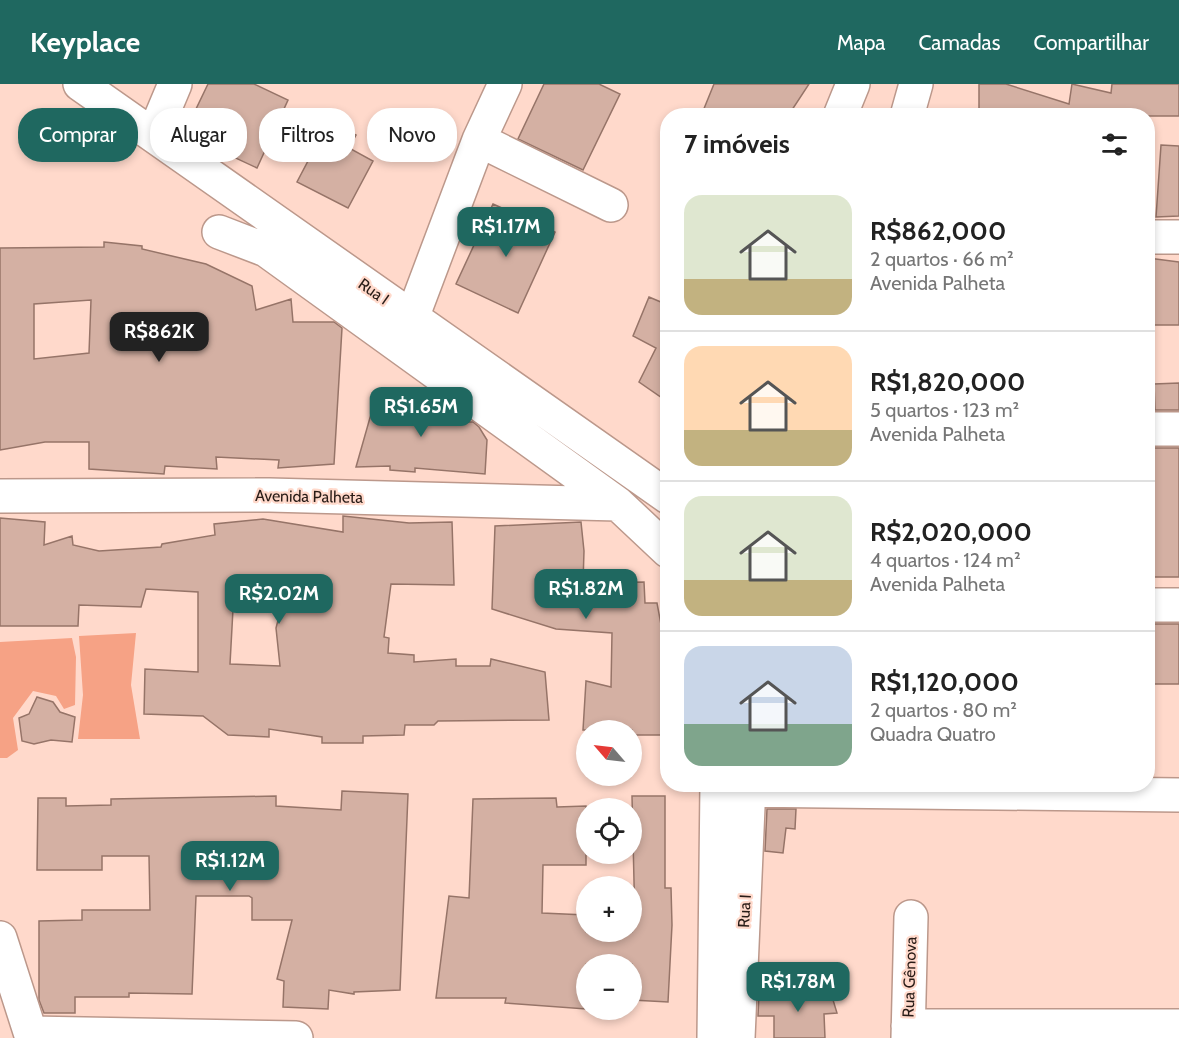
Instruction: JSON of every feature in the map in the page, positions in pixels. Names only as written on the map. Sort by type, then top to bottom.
[{"type":"street","name":"Rua I","points":[[81,84],[150,131]]},
{"type":"street","points":[[165,108],[175,84]]},
{"type":"street","points":[[412,318],[479,140],[505,84]]},
{"type":"street","points":[[843,108],[853,84]]},
{"type":"street","points":[[909,108],[916,84]]},
{"type":"street","points":[[479,140],[611,205]]},
{"type":"street","name":"Rua I","points":[[193,162],[660,491]]},
{"type":"street","points":[[219,232],[243,239],[266,250],[618,504],[660,543]]},
{"type":"street","points":[[1155,237],[1179,237]]},
{"type":"street","points":[[1155,429],[1179,429]]},
{"type":"street","name":"Avenida Palheta","points":[[0,496],[269,495],[618,504]]},
{"type":"street","points":[[1155,605],[1179,604]]},
{"type":"street","points":[[714,1038],[717,792]]},
{"type":"street","name":"Rua I","points":[[738,1038],[749,792]]},
{"type":"street","points":[[1018,792],[1179,795]]},
{"type":"street","name":"Rua Gênova","points":[[908,1032],[911,917]]},
{"type":"street","points":[[0,938],[31,1036],[296,1038]]},
{"type":"street","points":[[908,1032],[1179,1026]]},
{"type":"shaded area","points":[[136,633],[131,685],[140,739],[78,739],[83,695],[79,636]]},
{"type":"shaded area","points":[[72,638],[76,657],[75,705],[64,709],[56,696],[33,691],[13,718],[18,750],[7,758],[0,758],[0,642]]},
{"type":"building","points":[[208,84],[254,84],[288,100],[284,108],[259,108],[260,162],[257,168],[244,162],[247,162],[247,108],[196,108]]},
{"type":"building","points":[[544,84],[599,84],[620,94],[583,170],[518,139]]},
{"type":"building","points":[[714,84],[809,84],[793,108],[704,108]]},
{"type":"building","points":[[979,84],[1006,84],[1069,104],[1072,84],[1111,93],[1112,84],[1179,84],[1179,116],[1155,116],[1155,108],[979,108]]},
{"type":"building","points":[[1161,145],[1179,146],[1179,216],[1156,217]]},
{"type":"building","points":[[355,151],[367,158],[367,162],[372,162],[348,208],[297,182],[307,162],[355,162]]},
{"type":"building","points":[[493,204],[555,232],[518,313],[456,284]]},
{"type":"building","points":[[104,242],[142,246],[142,249],[206,264],[252,286],[256,310],[291,299],[293,322],[334,322],[342,328],[334,464],[278,468],[279,460],[216,457],[217,469],[165,466],[164,474],[89,469],[89,442],[45,442],[0,450],[0,248],[104,247]],"holes":[[[91,300],[89,353],[34,359],[34,304]]]},
{"type":"building","points":[[1155,259],[1179,262],[1179,325],[1155,325]]},
{"type":"building","points":[[649,297],[660,302],[660,396],[639,382],[656,348],[633,336]]},
{"type":"building","points":[[1179,383],[1179,410],[1155,410],[1155,384]]},
{"type":"building","points":[[377,393],[423,396],[421,404],[452,408],[456,422],[473,422],[487,440],[485,474],[415,468],[415,472],[390,470],[390,466],[356,467]]},
{"type":"building","points":[[1155,448],[1179,448],[1179,577],[1155,577]]},
{"type":"building","points":[[343,516],[409,523],[452,522],[454,585],[391,584],[384,637],[389,638],[388,653],[414,655],[414,662],[456,659],[456,666],[490,666],[491,659],[545,672],[549,720],[438,721],[434,725],[405,725],[404,735],[363,736],[363,743],[322,743],[322,737],[269,729],[269,737],[228,735],[203,716],[144,714],[145,669],[198,672],[198,592],[146,589],[141,607],[79,605],[78,626],[0,626],[0,518],[45,522],[44,545],[72,536],[73,545],[99,551],[161,547],[162,544],[215,535],[214,524],[263,519],[343,532]],"holes":[[[234,591],[285,593],[276,628],[280,666],[230,664]]]},
{"type":"building","points":[[581,522],[584,551],[583,583],[644,582],[645,603],[657,603],[660,619],[660,735],[642,735],[642,720],[584,720],[586,681],[611,687],[612,633],[556,629],[492,609],[495,526]]},
{"type":"building","points":[[1155,624],[1179,624],[1179,684],[1155,684]]},
{"type":"building","points":[[37,697],[53,702],[60,712],[75,717],[72,742],[51,740],[34,744],[22,741],[19,718],[29,714]]},
{"type":"building","points":[[342,791],[408,794],[400,990],[354,992],[354,994],[329,990],[328,1009],[283,1007],[284,981],[277,979],[292,920],[252,920],[252,898],[249,896],[196,896],[192,994],[129,993],[129,997],[75,997],[75,1013],[44,1013],[39,1000],[39,921],[82,920],[82,910],[150,910],[149,856],[102,856],[102,870],[37,870],[38,798],[66,798],[66,806],[111,805],[111,799],[276,796],[276,806],[341,810]]},
{"type":"building","points":[[632,796],[665,796],[665,888],[671,888],[672,925],[668,1002],[642,1001],[642,954],[576,954],[576,1008],[505,1003],[506,998],[436,998],[449,896],[469,898],[473,799],[556,798],[557,807],[576,806],[576,864],[586,865],[543,865],[542,913],[576,915],[576,942],[642,942],[642,876],[634,876],[634,864],[642,864],[642,798],[632,798]]},
{"type":"building","points":[[767,809],[796,809],[795,829],[786,828],[783,853],[765,851]]},
{"type":"building","points":[[830,990],[837,1013],[824,1014],[825,1038],[774,1038],[774,1016],[758,1016],[759,993]]}]
